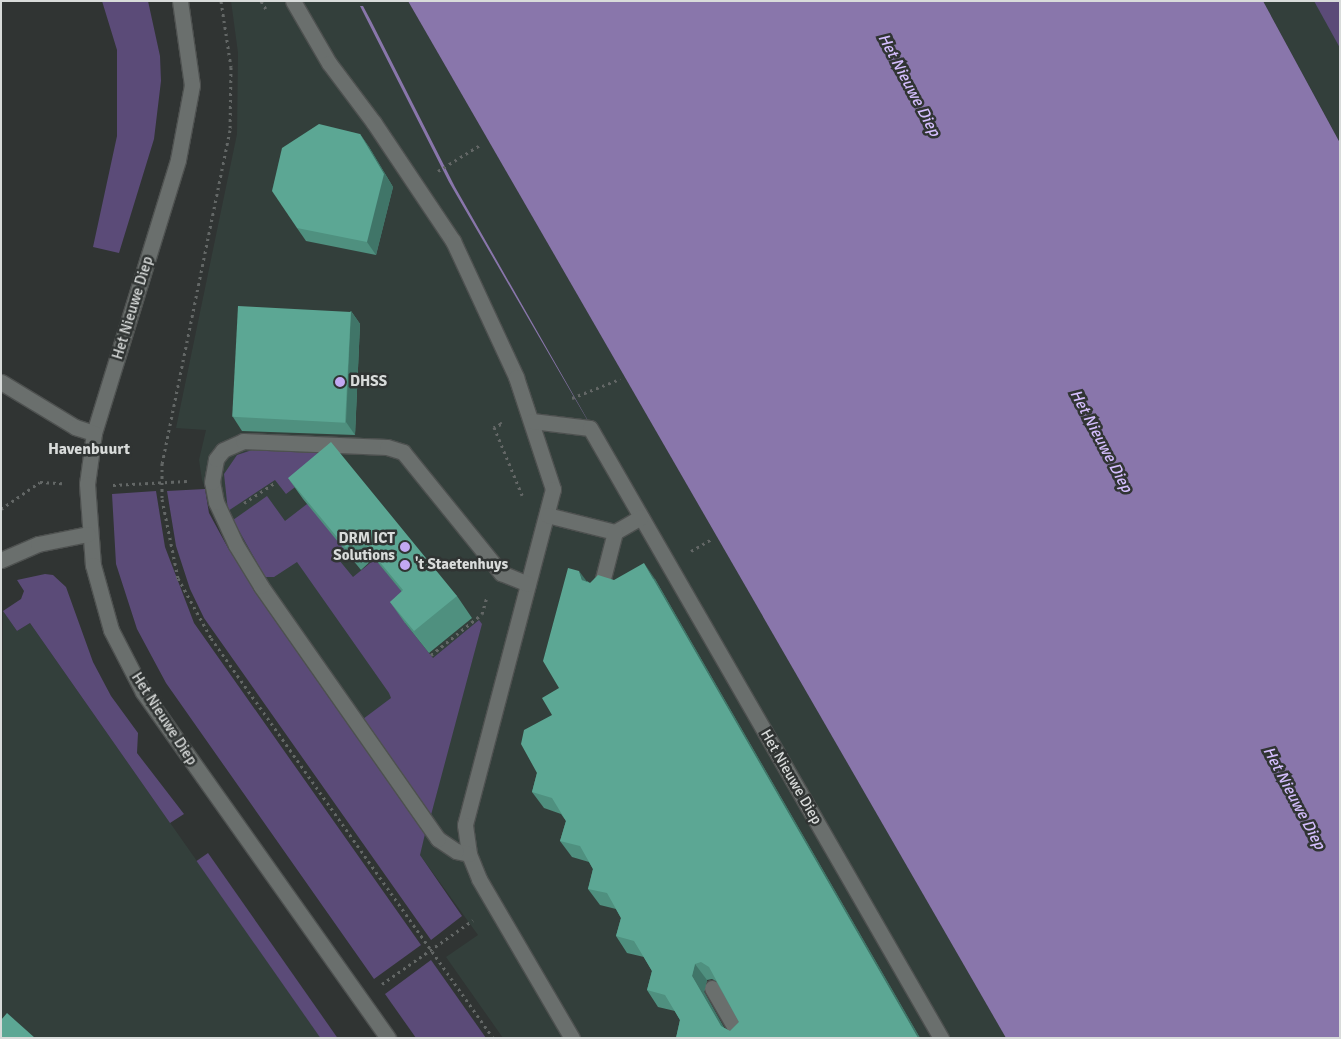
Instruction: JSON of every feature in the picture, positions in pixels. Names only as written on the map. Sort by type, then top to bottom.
[{"type":"street","name":"Het Nieuwe Diep","points":[[180,1],[192,85],[178,160],[94,433],[87,484],[88,534],[93,565],[111,630],[143,692],[388,1038]]},
{"type":"street","points":[[293,1],[329,63],[417,185],[453,241],[482,298],[532,421],[551,480],[553,489],[547,515],[468,807],[466,825],[470,854],[479,879],[572,1038]]},
{"type":"street","points":[[1,382],[75,427],[94,433]]},
{"type":"street","name":"Het Nieuwe Diep","points":[[532,421],[590,428],[941,1038]]},
{"type":"street","points":[[470,854],[443,844],[433,833],[261,586],[222,518],[216,502],[212,470],[223,450],[234,443],[370,446],[403,452],[501,573],[528,584]]},
{"type":"street","points":[[547,515],[615,532],[641,517]]},
{"type":"street","points":[[600,590],[615,532]]},
{"type":"street","points":[[1,560],[38,544],[88,534]]},
{"type":"street","points":[[712,988],[741,1038]]},
{"type":"path","points":[[261,1],[271,18]]},
{"type":"path","points":[[417,185],[480,145]]},
{"type":"path","points":[[498,416],[501,424],[494,428],[498,436]]},
{"type":"path","points":[[1,508],[40,482],[87,484]]},
{"type":"path","points":[[113,485],[168,482]]},
{"type":"path","points":[[222,518],[275,483]]},
{"type":"path","points":[[431,655],[478,618]]},
{"type":"path","points":[[381,985],[468,924]]},
{"type":"shaded area","points":[[102,1],[148,1],[160,56],[161,81],[154,139],[119,253],[93,247],[117,136],[117,50]]},
{"type":"shaded area","points":[[231,1],[408,1],[1006,1038],[503,1038],[446,957],[478,935],[420,855],[330,700],[226,544],[202,480],[199,460],[206,430],[176,428],[237,134],[238,53]]},
{"type":"shaded area","points":[[1263,1],[1340,1],[1340,143],[1325,115]]},
{"type":"shaded area","points":[[1314,1],[1340,1],[1340,48]]},
{"type":"shaded area","points":[[252,450],[340,453],[286,494],[275,480],[228,511],[224,474],[237,455]]},
{"type":"shaded area","points":[[205,489],[209,513],[228,548],[425,834],[420,855],[462,916],[431,940],[204,618],[190,589],[176,546],[167,491]]},
{"type":"shaded area","points":[[156,491],[165,547],[194,623],[421,945],[374,979],[166,683],[137,629],[116,564],[112,494]]},
{"type":"shaded area","points":[[267,496],[285,521],[307,504],[361,541],[339,560],[353,577],[375,559],[419,612],[405,623],[433,658],[479,620],[482,624],[431,815],[363,719],[391,698],[389,693],[297,562],[274,577],[265,577],[233,520]]},
{"type":"shaded area","points":[[45,574],[53,575],[66,587],[93,662],[111,696],[138,733],[137,753],[184,814],[170,823],[30,623],[17,631],[3,611],[21,599],[24,591],[17,580]]},
{"type":"shaded area","points":[[3,611],[17,631],[30,623],[321,1038],[1,1038]]},
{"type":"shaded area","points":[[208,853],[338,1038],[320,1038],[197,861]]},
{"type":"shaded area","points":[[431,960],[486,1038],[416,1038],[385,994]]},
{"type":"water","points":[[408,1],[1263,1],[1340,143],[1340,1038],[1006,1038]]},
{"type":"water","points":[[360,6],[363,6],[371,21],[455,187],[599,440],[449,182]]},
{"type":"building","points":[[319,124],[360,134],[384,174],[367,242],[297,228],[272,191],[282,148]]},
{"type":"building","points":[[238,306],[351,312],[345,423],[232,417]]},
{"type":"building","name":"'t Staetenhuys","points":[[331,442],[457,596],[414,631],[390,602],[403,590],[359,537],[346,548],[288,478]]},
{"type":"building","points":[[644,563],[918,1038],[676,1038],[680,1020],[665,995],[647,990],[652,971],[634,941],[616,936],[621,918],[607,893],[588,889],[593,869],[580,846],[560,841],[566,821],[552,798],[532,792],[537,773],[521,744],[524,730],[552,715],[542,698],[559,688],[543,661],[568,568],[579,571],[582,580],[590,583],[598,575],[614,580]],"holes":[[[701,962],[709,967],[739,1022],[730,1031],[721,1026],[692,976],[695,964]]]},
{"type":"building","points":[[7,1013],[35,1038],[1,1038],[1,1020]]},
{"type":"place","name":"DHSS","points":[[340,382]]},
{"type":"place","name":"DRM ICT Solutions","points":[[405,547]]},
{"type":"place","name":"'t Staetenhuys","points":[[405,565]]},
{"type":"district","name":"Havenbuurt","points":[[89,449]]}]
